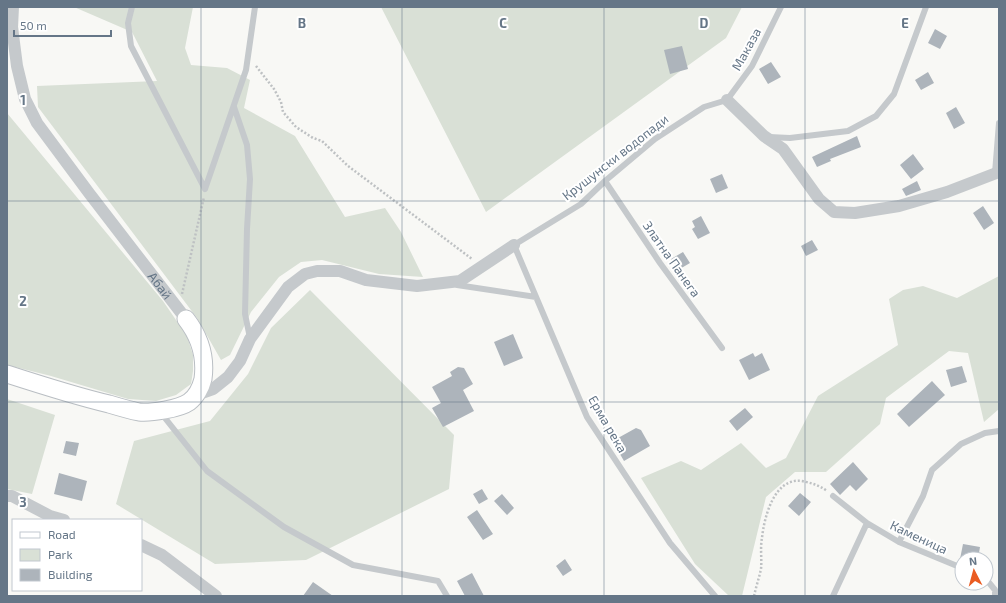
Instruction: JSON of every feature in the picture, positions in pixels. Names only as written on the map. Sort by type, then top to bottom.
[{"type":"street","name":"Абай","points":[[13,7],[12,27],[17,66],[25,99],[37,123],[194,329],[203,353],[204,372],[202,382],[196,395]]},
{"type":"street","points":[[727,100],[764,136],[783,149],[819,199],[834,212],[855,213],[899,206],[947,192],[997,172]]},
{"type":"street","name":"Крушунски водопади","points":[[196,395],[213,389],[228,377],[240,361],[250,339],[288,287],[305,274],[340,271],[366,280],[417,286],[446,283],[460,281],[514,245]]},
{"type":"street","points":[[7,374],[96,401],[139,412],[159,411],[188,403],[196,395]]},
{"type":"street","points":[[7,496],[12,496],[50,516],[60,519]]},
{"type":"street","points":[[142,545],[162,555],[216,596]]},
{"type":"lane","points":[[132,7],[128,23],[130,46],[206,189]]},
{"type":"lane","points":[[206,189],[246,70],[255,7]]},
{"type":"lane","name":"Маказа","points":[[727,100],[752,66],[781,7]]},
{"type":"lane","points":[[764,136],[790,138],[848,131],[876,116],[894,94],[926,7]]},
{"type":"lane","name":"Крушунски водопади","points":[[514,245],[581,204],[655,139],[704,107],[727,100]]},
{"type":"lane","points":[[234,107],[247,145],[250,178],[245,314],[250,339]]},
{"type":"lane","points":[[997,172],[999,123]]},
{"type":"lane","name":"Златна Панега","points":[[606,181],[660,263],[722,348]]},
{"type":"lane","name":"Ерма река","points":[[514,245],[587,417],[670,543],[715,596]]},
{"type":"lane","points":[[446,283],[536,297]]},
{"type":"lane","points":[[159,411],[207,471],[284,527],[353,565],[438,581],[447,596]]},
{"type":"lane","points":[[899,542],[923,496],[932,470],[961,444],[985,433],[999,431]]},
{"type":"lane","name":"Каменица","points":[[833,496],[868,523],[899,542],[954,565]]},
{"type":"lane","points":[[833,596],[868,523]]},
{"type":"path","points":[[248,56],[274,89],[281,102],[283,112],[296,127],[313,138],[322,141],[348,166],[482,266]]},
{"type":"path","points":[[182,315],[206,189]]},
{"type":"path","points":[[754,596],[761,569],[762,539],[766,515],[774,498],[784,486],[797,481],[821,486],[833,496]]},
{"type":"green space","points":[[74,7],[193,7],[185,48],[191,65],[227,68],[250,80],[244,108],[295,136],[345,217],[385,208],[401,232],[423,277],[379,274],[322,260],[301,262],[279,277],[251,312],[230,355],[221,360],[197,318],[38,107],[37,86],[157,81],[132,32]]},
{"type":"green space","points":[[381,7],[742,7],[726,38],[486,212]]},
{"type":"green space","points":[[7,113],[163,301],[187,336],[193,355],[191,384],[176,395],[156,401],[128,399],[51,376],[7,365]]},
{"type":"green space","points":[[999,276],[999,409],[984,422],[968,353],[949,351],[886,398],[880,424],[826,472],[795,472],[766,497],[742,596],[729,596],[695,564],[641,478],[681,461],[701,470],[741,443],[766,468],[786,458],[818,396],[898,345],[889,299],[903,290],[923,286],[957,298]]},
{"type":"green space","points":[[310,290],[454,435],[449,489],[306,560],[215,564],[116,504],[134,441],[210,421],[248,374],[271,328]]},
{"type":"green space","points":[[7,399],[55,415],[32,494],[7,489]]},
{"type":"building","points":[[935,29],[947,36],[940,49],[928,43]]},
{"type":"building","points":[[682,46],[688,69],[670,74],[664,50]]},
{"type":"building","points":[[771,62],[781,77],[768,84],[759,69]]},
{"type":"building","points":[[928,72],[934,83],[921,90],[915,80]]},
{"type":"building","points":[[956,107],[965,123],[954,129],[946,113]]},
{"type":"building","points":[[857,136],[861,147],[830,159],[831,161],[817,167],[812,157]]},
{"type":"building","points":[[913,154],[924,169],[911,179],[900,165]]},
{"type":"building","points":[[722,174],[728,188],[716,193],[710,179]]},
{"type":"building","points":[[917,181],[921,190],[906,196],[902,189]]},
{"type":"building","points":[[983,206],[994,223],[984,230],[973,213]]},
{"type":"building","points":[[701,216],[710,233],[698,239],[692,229],[695,227],[692,221]]},
{"type":"building","points":[[812,240],[818,250],[806,256],[801,246]]},
{"type":"building","points":[[683,252],[690,263],[678,270],[671,259]]},
{"type":"building","points":[[513,334],[523,358],[504,366],[494,342]]},
{"type":"building","points":[[753,353],[755,357],[762,353],[770,370],[749,380],[739,360]]},
{"type":"building","points":[[962,366],[967,382],[951,387],[946,370]]},
{"type":"building","points":[[458,367],[464,368],[473,384],[463,390],[474,411],[443,427],[432,408],[441,403],[432,387],[452,376],[450,372]]},
{"type":"building","points":[[932,381],[945,395],[909,427],[897,414]]},
{"type":"building","points":[[745,408],[753,417],[737,431],[729,421]]},
{"type":"building","points":[[636,428],[641,430],[650,446],[624,461],[617,449],[623,446],[618,438]]},
{"type":"building","points":[[66,441],[79,443],[76,456],[63,453]]},
{"type":"building","points":[[853,462],[868,479],[856,491],[850,485],[840,495],[830,484]]},
{"type":"building","points":[[59,473],[87,481],[82,501],[54,494]]},
{"type":"building","points":[[482,489],[488,499],[479,504],[473,494]]},
{"type":"building","points":[[800,493],[811,502],[799,516],[788,506]]},
{"type":"building","points":[[502,494],[514,508],[507,515],[494,501]]},
{"type":"building","points":[[477,510],[493,534],[483,540],[467,517]]},
{"type":"building","points":[[963,544],[980,547],[979,551],[962,551]]},
{"type":"building","points":[[565,559],[572,570],[563,576],[556,566]]},
{"type":"building","points":[[472,573],[484,596],[465,596],[457,581]]},
{"type":"building","points":[[313,582],[333,596],[303,596]]}]
